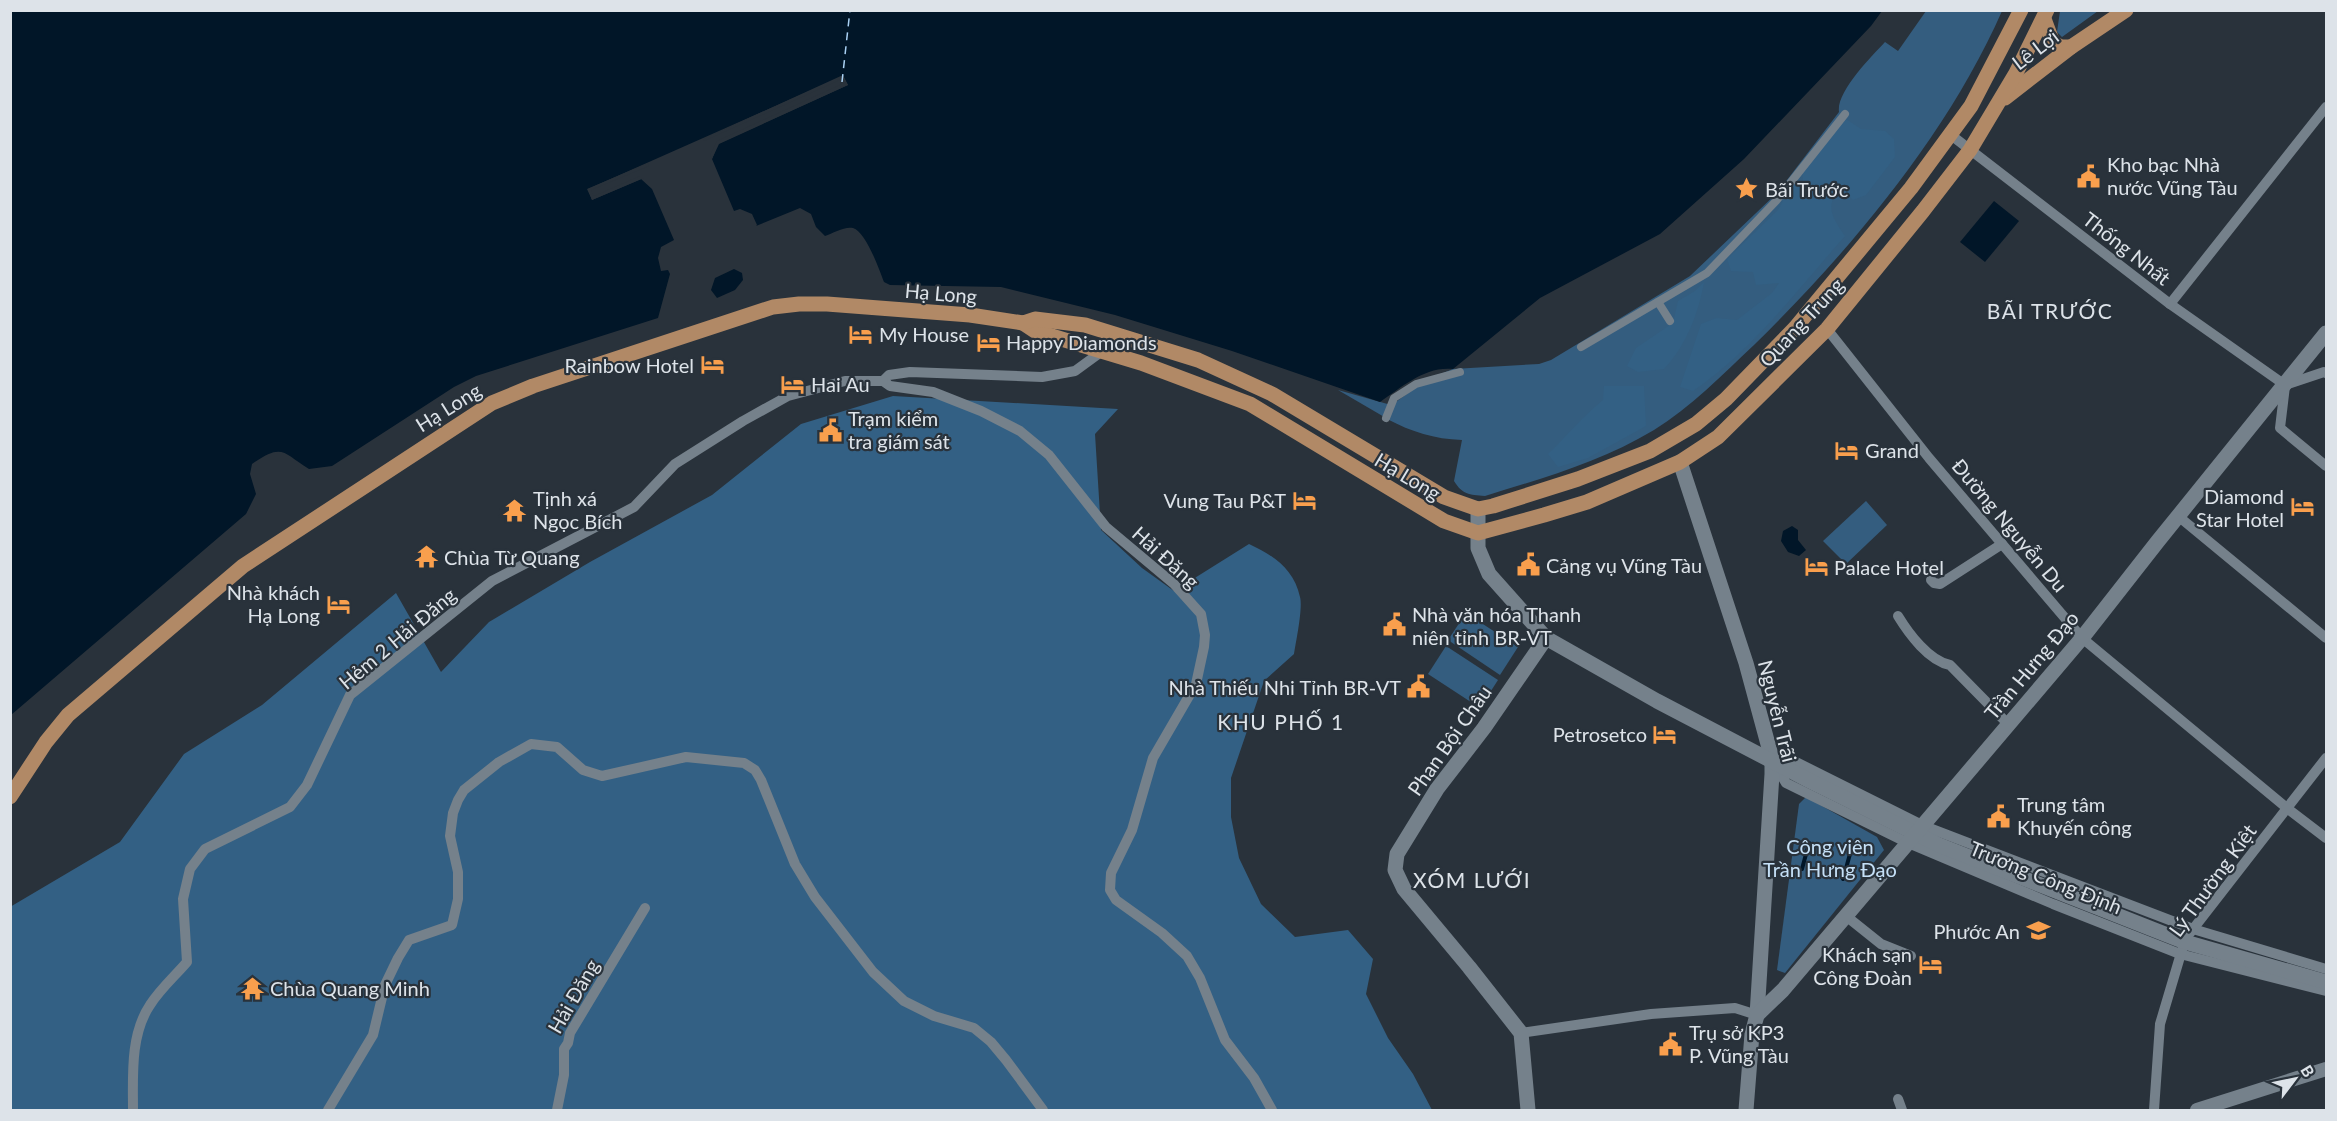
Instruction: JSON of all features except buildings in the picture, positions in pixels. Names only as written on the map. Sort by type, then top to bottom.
[{"type":"main road","name":"Quang Trung","points":[[1478,509],[1533,494],[1650,451],[1696,424],[1726,399],[1795,328],[1911,188],[1971,105],[2021,10]]},
{"type":"main road","name":"Lê Lợi","points":[[1999,102],[2071,47],[2126,10]]},
{"type":"main road","name":"Quang Trung","points":[[1478,533],[1587,502],[1680,462],[1732,423],[1827,329],[1970,150],[1999,102],[2045,15]]},
{"type":"main road","points":[[2045,15],[2053,43],[2061,47],[2071,47]]},
{"type":"main road","name":"Hạ Long","points":[[10,798],[46,742],[68,715],[243,566],[456,425],[510,394],[773,307],[799,304],[866,306],[970,315],[1023,323],[1035,331],[1141,363],[1250,404],[1422,510],[1444,521],[1478,533]]},
{"type":"main road","name":"Hạ Long","points":[[1023,323],[1035,319],[1085,325],[1198,360],[1272,394],[1444,498],[1478,509]]},
{"type":"main road","points":[[1101,352],[1108,332]]},
{"type":"main road","name":"Trần Hưng Đạo","points":[[1757,1015],[1783,990],[2082,638],[2326,333]]},
{"type":"main road","points":[[1250,404],[1256,387]]},
{"type":"main road","name":"Nguyễn Trãi","points":[[1680,462],[1746,663],[1772,759],[1757,1015],[1752,1034],[1746,1110]]},
{"type":"main road","name":"Trương Công Định","points":[[1478,509],[1478,548],[1489,574],[1546,638],[1658,700],[1916,834],[2186,942],[2326,982]]},
{"type":"main road","name":"Phan Bội Châu","points":[[1521,1033],[1404,890],[1395,870],[1397,854],[1437,789],[1484,728],[1546,638]]},
{"type":"main road","points":[[1521,1033],[1528,1110]]},
{"type":"street","points":[[2170,304],[2326,106]]},
{"type":"street","points":[[1581,347],[1707,273],[1776,201],[1845,114]]},
{"type":"street","name":"Thống Nhất","points":[[1951,135],[2170,304],[2285,385]]},
{"type":"street","points":[[1658,302],[1670,321]]},
{"type":"street","name":"Đường Nguyễn Du","points":[[1827,329],[1929,458],[2082,638],[2326,838]]},
{"type":"street","points":[[883,381],[889,375],[910,372],[1042,377],[1074,371],[1101,352]]},
{"type":"street","points":[[1386,418],[1394,398],[1416,384],[1460,372]]},
{"type":"street","points":[[2326,373],[2285,385],[2280,428],[2326,466]]},
{"type":"street","name":"Hẻm 2 Hải Đăng","points":[[133,1110],[134,1061],[138,1036],[149,1006],[187,962],[183,899],[190,869],[205,849],[290,807],[307,784],[351,695],[492,581],[634,507],[675,464],[742,421],[788,396],[845,381],[883,381]]},
{"type":"street","name":"Hải Đăng","points":[[883,381],[890,386],[933,392],[981,411],[1020,431],[1049,455],[1106,527],[1174,584],[1201,614],[1205,635],[1196,684],[1153,758],[1144,796],[1132,830],[1111,873],[1110,890],[1116,900],[1162,933],[1187,956],[1200,978],[1225,1040],[1254,1078],[1272,1110]]},
{"type":"street","points":[[2178,516],[2326,638]]},
{"type":"street","points":[[1931,580],[1940,584],[2002,544]]},
{"type":"street","points":[[1898,616],[1918,642],[1940,663],[1950,665],[2009,725]]},
{"type":"street","points":[[328,1110],[373,1035],[385,985],[409,940],[452,925],[458,899],[458,872],[450,836],[453,813],[458,800],[464,790],[499,762],[531,744],[557,747],[583,770],[602,776],[686,756],[732,760],[750,766],[761,780],[795,864],[815,897],[873,972],[904,1000],[934,1016],[974,1028],[991,1042],[1043,1110]]},
{"type":"street","name":"Lý Thường Kiệt","points":[[2154,1110],[2160,1024],[2186,942],[2326,758]]},
{"type":"street","name":"Hải Đăng","points":[[557,1110],[564,1075],[564,1049],[570,1033],[645,908]]},
{"type":"street","points":[[1846,916],[1881,944],[1911,956]]},
{"type":"street","name":"Trương Công Định","points":[[2293,972],[2326,969]]},
{"type":"street","name":"Trương Công Định","points":[[2293,972],[2326,991]]},
{"type":"street","points":[[1521,1033],[1651,1014],[1735,1008],[1757,1015]]},
{"type":"street","points":[[2197,1110],[2326,1069]]},
{"type":"street","points":[[1898,1099],[1902,1110]]},
{"type":"green space","points":[[2060,10],[2098,11],[2062,37],[2057,32]]},
{"type":"green space","points":[[1926,11],[2002,11],[1980,57],[1954,102],[1894,189],[1790,309],[1681,411],[1654,430],[1593,460],[1485,496],[1466,493],[1454,481],[1462,440],[1423,434],[1387,419],[1393,404],[1426,380],[1453,369],[1539,364],[1551,360],[1690,276],[1777,193],[1839,112],[1843,95],[1871,56],[1885,42],[1898,51]]},
{"type":"green space","points":[[1338,390],[1391,405],[1386,418]]},
{"type":"green space","points":[[1866,501],[1887,525],[1846,564],[1823,541]]},
{"type":"green space","points":[[1466,613],[1518,647],[1500,675],[1448,640]]},
{"type":"green space","points":[[1446,646],[1498,680],[1480,708],[1428,674]]},
{"type":"green space","name":"Công viên Trần Hưng Đạo","points":[[1806,797],[1877,837],[1884,850],[1785,973],[1777,970],[1799,804]]},
{"type":"shaded area","points":[[11,11],[1882,11],[1871,26],[1744,159],[1660,234],[1540,298],[1453,369],[1423,374],[1380,402],[1232,351],[1115,315],[1001,287],[890,285],[884,282],[863,236],[853,228],[825,236],[816,227],[811,214],[800,208],[756,226],[752,214],[740,209],[734,211],[712,159],[718,144],[848,85],[843,76],[588,189],[592,200],[641,179],[652,189],[674,240],[661,247],[658,258],[661,271],[668,270],[670,274],[658,318],[476,376],[454,387],[332,466],[309,469],[282,452],[270,453],[262,457],[252,464],[250,474],[256,494],[246,514],[11,715]]},
{"type":"shaded area","points":[[1846,119],[1861,129],[1885,131],[1894,139],[1895,157],[1866,195],[1853,200],[1841,187],[1831,206],[1834,217],[1845,236],[1774,318],[1715,375],[1693,391],[1680,387],[1701,324],[1716,318],[1737,320],[1772,293],[1779,283],[1756,285],[1753,272],[1731,271],[1727,259],[1778,210],[1792,184],[1798,185],[1803,181],[1802,169]]},
{"type":"shaded area","points":[[1994,201],[2019,221],[1985,262],[1960,242]]},
{"type":"shaded area","points":[[734,269],[742,273],[743,280],[735,290],[717,298],[711,290],[715,278]]},
{"type":"shaded area","points":[[1704,282],[1699,305],[1685,339],[1664,369],[1638,372],[1627,366],[1636,348],[1673,323],[1678,301],[1695,291]]},
{"type":"shaded area","points":[[1604,386],[1644,386],[1646,426],[1588,458],[1558,467],[1548,454],[1603,400]]},
{"type":"shaded area","points":[[893,396],[1118,409],[1095,434],[1101,530],[1142,568],[1174,591],[1249,544],[1274,558],[1288,571],[1297,587],[1301,602],[1294,654],[1264,681],[1231,778],[1231,817],[1239,858],[1261,904],[1295,937],[1348,930],[1373,959],[1366,994],[1388,1038],[1413,1074],[1432,1110],[11,1110],[10,907],[120,842],[184,754],[262,705],[396,593],[441,672],[489,622],[590,562],[712,495],[801,424]]},
{"type":"shaded area","points":[[1792,526],[1798,530],[1798,540],[1806,550],[1799,556],[1788,552],[1781,541],[1783,531]]},
{"type":"pier","points":[[843,75],[848,85],[719,144],[712,159],[710,155],[717,141],[844,83],[842,79],[704,141],[703,139]]},
{"type":"pier","points":[[648,163],[649,166],[591,190],[594,196],[640,176],[644,178],[592,200],[587,189]]},
{"type":"waterway","points":[[1802,869],[1809,843]]},
{"type":"waterway","points":[[1843,879],[1850,854]]},
{"type":"ferry route","points":[[842,82],[850,10]]},
{"type":"place","name":"Kho bạc Nhà nước Vũng Tàu","points":[[2089,176]]},
{"type":"place","name":"Bãi Trước","points":[[1747,189]]},
{"type":"place","name":"My House","points":[[861,334]]},
{"type":"place","name":"Happy Diamonds","points":[[988,342]]},
{"type":"place","name":"Rainbow Hotel","points":[[712,365]]},
{"type":"place","name":"Hai Au","points":[[793,384]]},
{"type":"place","name":"Trạm kiểm tra giám sát","points":[[830,430]]},
{"type":"place","name":"Grand","points":[[1847,450]]},
{"type":"place","name":"Vung Tau P&T","points":[[1304,500]]},
{"type":"place","name":"Diamond Star Hotel","points":[[2302,507]]},
{"type":"place","name":"Tịnh xá Ngọc Bích","points":[[515,510]]},
{"type":"place","name":"Chùa Từ Quang","points":[[426,557]]},
{"type":"place","name":"Cảng vụ Vũng Tàu","points":[[1528,565]]},
{"type":"place","name":"Palace Hotel","points":[[1816,567]]},
{"type":"place","name":"Nhà khách Hạ Long","points":[[338,604]]},
{"type":"place","name":"Nhà văn hóa Thanh niên tỉnh BR-VT","points":[[1394,625]]},
{"type":"place","name":"Nhà Thiếu Nhi Tỉnh BR-VT","points":[[1419,687]]},
{"type":"place","name":"Petrosetco","points":[[1665,734]]},
{"type":"place","name":"Trung tâm Khuyến công","points":[[1999,816]]},
{"type":"place","name":"Phước An","points":[[2038,931]]},
{"type":"place","name":"Khách sạn Công Đoàn","points":[[1930,965]]},
{"type":"place","name":"Chùa Quang Minh","points":[[252,988]]},
{"type":"place","name":"Trụ sở KP3 P. Vũng Tàu","points":[[1671,1044]]},
{"type":"district","name":"BÃI TRƯỚC","points":[[2050,310]]},
{"type":"district","name":"KHU PHỐ 1","points":[[1281,721]]},
{"type":"district","name":"XÓM LƯỚI","points":[[1472,879]]}]
